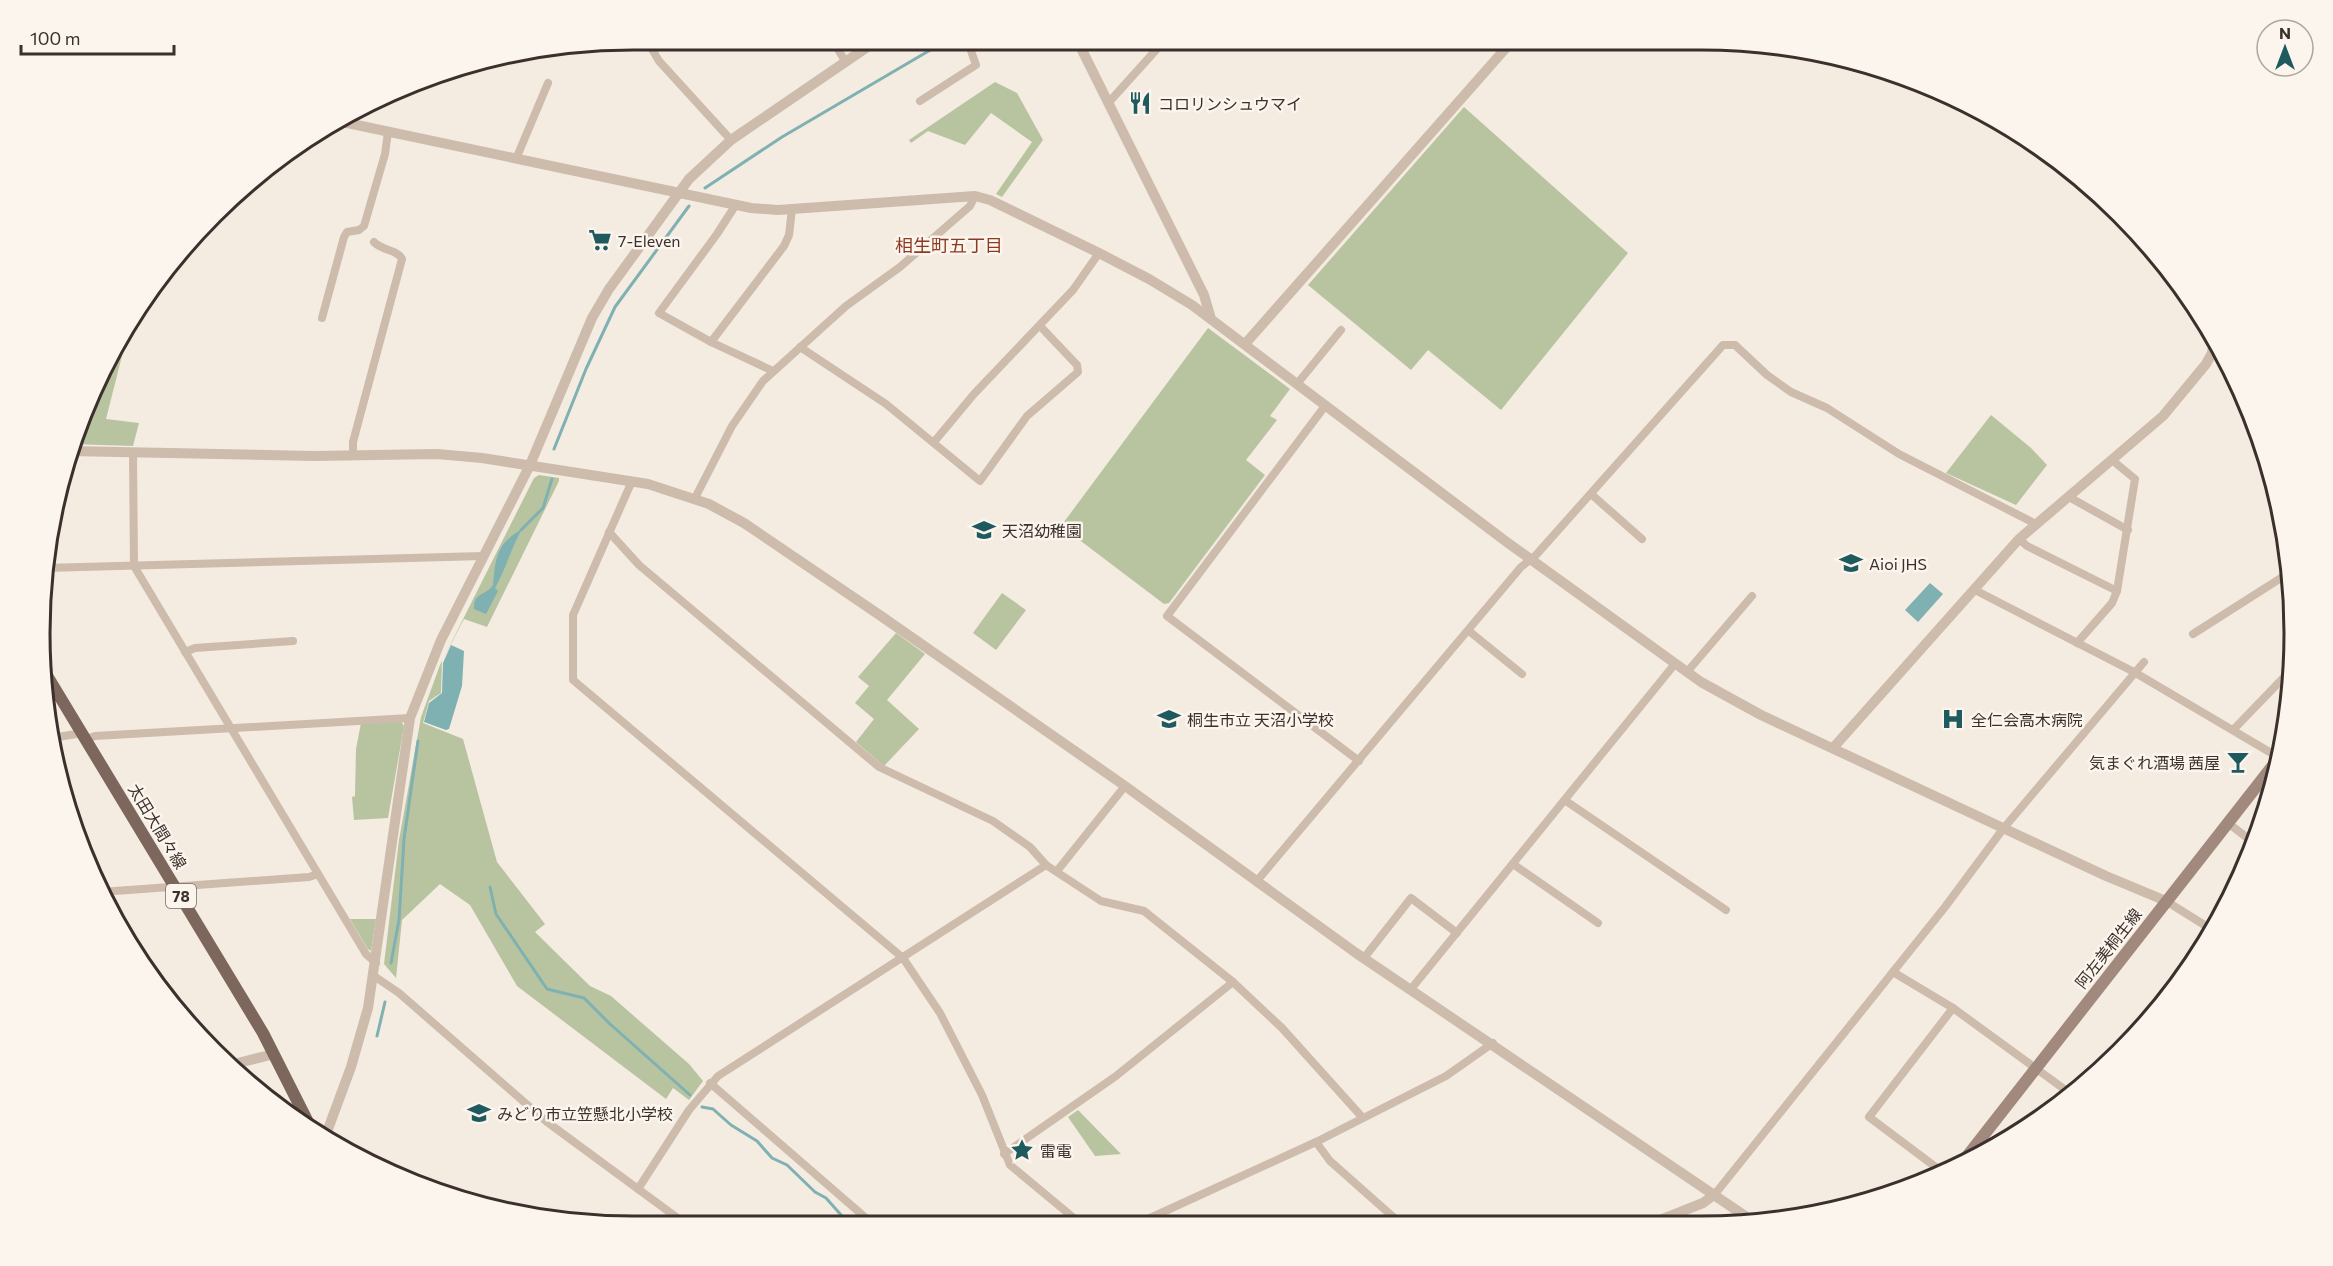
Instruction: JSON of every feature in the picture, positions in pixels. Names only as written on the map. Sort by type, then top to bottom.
[{"type":"main road","name":"太田大間々線","points":[[52,684],[274,1054],[304,1115]]},
{"type":"main road","name":"阿左美桐生線","points":[[1974,1148],[2266,773]]},
{"type":"street","points":[[652,50],[659,61],[730,140]]},
{"type":"street","points":[[838,50],[845,61]]},
{"type":"street","points":[[328,1130],[358,1046],[374,976],[390,841],[410,718],[441,640],[530,465],[600,304],[678,192],[730,140],[862,50]]},
{"type":"street","points":[[920,101],[976,64],[971,50]]},
{"type":"street","points":[[1083,50],[1204,295],[1211,319]]},
{"type":"street","points":[[1110,101],[1156,50]]},
{"type":"street","points":[[1245,344],[1504,50]]},
{"type":"street","points":[[516,159],[548,83]]},
{"type":"street","points":[[349,124],[735,206],[792,209],[975,196],[995,202],[1149,279],[1211,319],[1531,560],[1674,664],[1742,705],[2003,829],[2166,902],[2205,925]]},
{"type":"street","points":[[322,318],[346,232],[359,230],[364,226],[385,154],[388,132]]},
{"type":"street","points":[[695,498],[741,411],[773,371],[846,306],[909,259],[970,206],[975,196]]},
{"type":"street","points":[[735,206],[658,313],[711,342],[773,371]]},
{"type":"street","points":[[711,342],[784,246],[789,235],[792,209]]},
{"type":"street","points":[[353,454],[353,442],[402,259],[399,254],[374,243]]},
{"type":"street","points":[[934,442],[974,394],[1073,290],[1100,253]]},
{"type":"street","points":[[800,347],[886,404],[980,481],[1027,416],[1078,372],[1077,364],[1040,326]]},
{"type":"street","points":[[1297,384],[1341,330]]},
{"type":"street","points":[[1256,882],[1521,567],[1531,560],[1723,345],[1735,345],[1791,392],[1827,408],[1899,454],[2036,524]]},
{"type":"street","points":[[1833,748],[2019,539],[2163,416],[2210,358],[2211,353]]},
{"type":"street","points":[[1325,406],[1167,616],[1359,761]]},
{"type":"street","points":[[78,451],[437,454],[530,465],[632,481],[695,498],[744,523],[1125,786],[1364,958],[1493,1043],[1744,1215]]},
{"type":"street","points":[[132,452],[134,566],[366,954],[376,963]]},
{"type":"street","points":[[2078,643],[2112,603],[2117,591],[2134,479],[2112,460]]},
{"type":"street","points":[[632,481],[573,615],[573,681],[903,958],[940,1013],[982,1095],[1004,1154],[1014,1169],[1070,1216]]},
{"type":"street","points":[[1591,494],[1642,538]]},
{"type":"street","points":[[2068,497],[2128,530]]},
{"type":"street","points":[[609,532],[639,565],[867,758],[925,790],[993,821],[1030,847],[1046,865],[1101,901],[1144,911],[1233,982],[1282,1028],[1362,1117]]},
{"type":"street","points":[[2019,539],[2027,546],[2117,591]]},
{"type":"street","points":[[53,568],[483,556]]},
{"type":"street","points":[[2193,634],[2281,578]]},
{"type":"street","points":[[1975,590],[2134,672],[2271,753]]},
{"type":"street","points":[[1687,672],[1752,596]]},
{"type":"street","points":[[1469,631],[1522,674]]},
{"type":"street","points":[[185,652],[195,648],[293,640]]},
{"type":"street","points":[[1670,1216],[1703,1203],[1715,1194],[1893,972],[2003,829],[2144,662]]},
{"type":"street","points":[[1411,989],[1566,801],[1674,664]]},
{"type":"street","points":[[2234,730],[2281,680]]},
{"type":"street","points":[[59,738],[410,718]]},
{"type":"street","points":[[1057,871],[1125,786]]},
{"type":"street","points":[[1566,801],[1726,910]]},
{"type":"street","points":[[2228,823],[2247,837]]},
{"type":"street","points":[[1513,864],[1598,923]]},
{"type":"street","points":[[638,1189],[688,1110],[710,1083],[1046,865]]},
{"type":"street","points":[[110,891],[309,878],[318,874]]},
{"type":"street","points":[[1364,958],[1412,898],[1456,933]]},
{"type":"street","points":[[1893,972],[1953,1008],[2064,1089]]},
{"type":"street","points":[[374,976],[399,993],[547,1122],[674,1216]]},
{"type":"street","points":[[1004,1154],[1116,1076],[1233,982]]},
{"type":"street","points":[[1935,1167],[1869,1117],[1953,1008]]},
{"type":"street","points":[[1154,1216],[1316,1142],[1446,1076],[1493,1043]]},
{"type":"street","points":[[238,1063],[274,1054]]},
{"type":"street","points":[[710,1083],[864,1216]]},
{"type":"street","points":[[1316,1142],[1330,1161],[1392,1216]]},
{"type":"green space","points":[[995,82],[1017,93],[1043,140],[1002,197],[996,194],[1032,142],[991,113],[965,145],[928,131],[911,143],[909,140]]},
{"type":"green space","points":[[1464,107],[1628,253],[1501,410],[1428,350],[1411,370],[1308,285]]},
{"type":"green space","points":[[1208,328],[1290,389],[1270,416],[1277,420],[1246,460],[1265,475],[1169,603],[1164,604],[1061,526]]},
{"type":"green space","points":[[122,352],[106,419],[139,423],[133,446],[80,444]]},
{"type":"green space","points":[[1991,415],[2031,448],[2047,465],[2016,505],[1946,473]]},
{"type":"green space","points":[[539,475],[559,478],[487,627],[464,619],[442,660],[534,478]]},
{"type":"green space","points":[[1002,593],[1026,610],[996,650],[973,633]]},
{"type":"green space","points":[[896,633],[925,654],[887,700],[919,729],[884,766],[856,742],[874,719],[855,703],[869,686],[858,677]]},
{"type":"green space","points":[[442,661],[441,693],[429,701],[423,723],[463,739],[497,862],[545,924],[535,932],[590,986],[611,996],[689,1064],[703,1081],[689,1100],[673,1088],[666,1099],[517,986],[470,905],[440,884],[402,920],[396,978],[384,964],[399,840],[421,717]]},
{"type":"green space","points":[[401,721],[404,726],[388,818],[354,820],[352,797],[355,796],[356,749],[361,723]]},
{"type":"green space","points":[[350,919],[376,919],[371,951],[368,949]]},
{"type":"green space","points":[[1078,1110],[1121,1154],[1095,1156],[1068,1117]]},
{"type":"water","points":[[522,529],[495,588],[498,591],[486,614],[474,609],[478,597],[493,585],[495,566],[502,546]]},
{"type":"water","points":[[1930,583],[1943,594],[1918,622],[1905,610]]},
{"type":"water","points":[[451,645],[464,651],[462,686],[449,729],[446,730],[424,722],[429,703],[442,693],[443,663]]},
{"type":"waterway","points":[[705,188],[782,137],[930,50]]},
{"type":"waterway","points":[[554,449],[586,369],[615,307],[689,206]]},
{"type":"waterway","points":[[521,530],[543,508],[552,479]]},
{"type":"waterway","points":[[391,963],[399,920],[404,839],[418,741]]},
{"type":"waterway","points":[[490,887],[496,914],[547,989],[584,998],[690,1095]]},
{"type":"waterway","points":[[377,1036],[385,1002]]},
{"type":"waterway","points":[[702,1107],[713,1109],[731,1125],[757,1141],[772,1158],[787,1165],[815,1192],[826,1198],[842,1216]]},
{"type":"place","name":"コロリンシュウマイ","points":[[1140,103]]},
{"type":"place","name":"7-Eleven","points":[[600,240]]},
{"type":"place","name":"天沼幼稚園","points":[[984,530]]},
{"type":"place","name":"Aioi JHS","points":[[1851,563]]},
{"type":"place","name":"桐生市立 天沼小学校","points":[[1169,719]]},
{"type":"place","name":"全仁会高木病院","points":[[1953,719]]},
{"type":"place","name":"気まぐれ酒場 茜屋","points":[[2238,762]]},
{"type":"place","name":"みどり市立笠懸北小学校","points":[[479,1113]]},
{"type":"place","name":"雷電","points":[[1022,1150]]},
{"type":"district","name":"相生町五丁目","points":[[949,245]]}]
